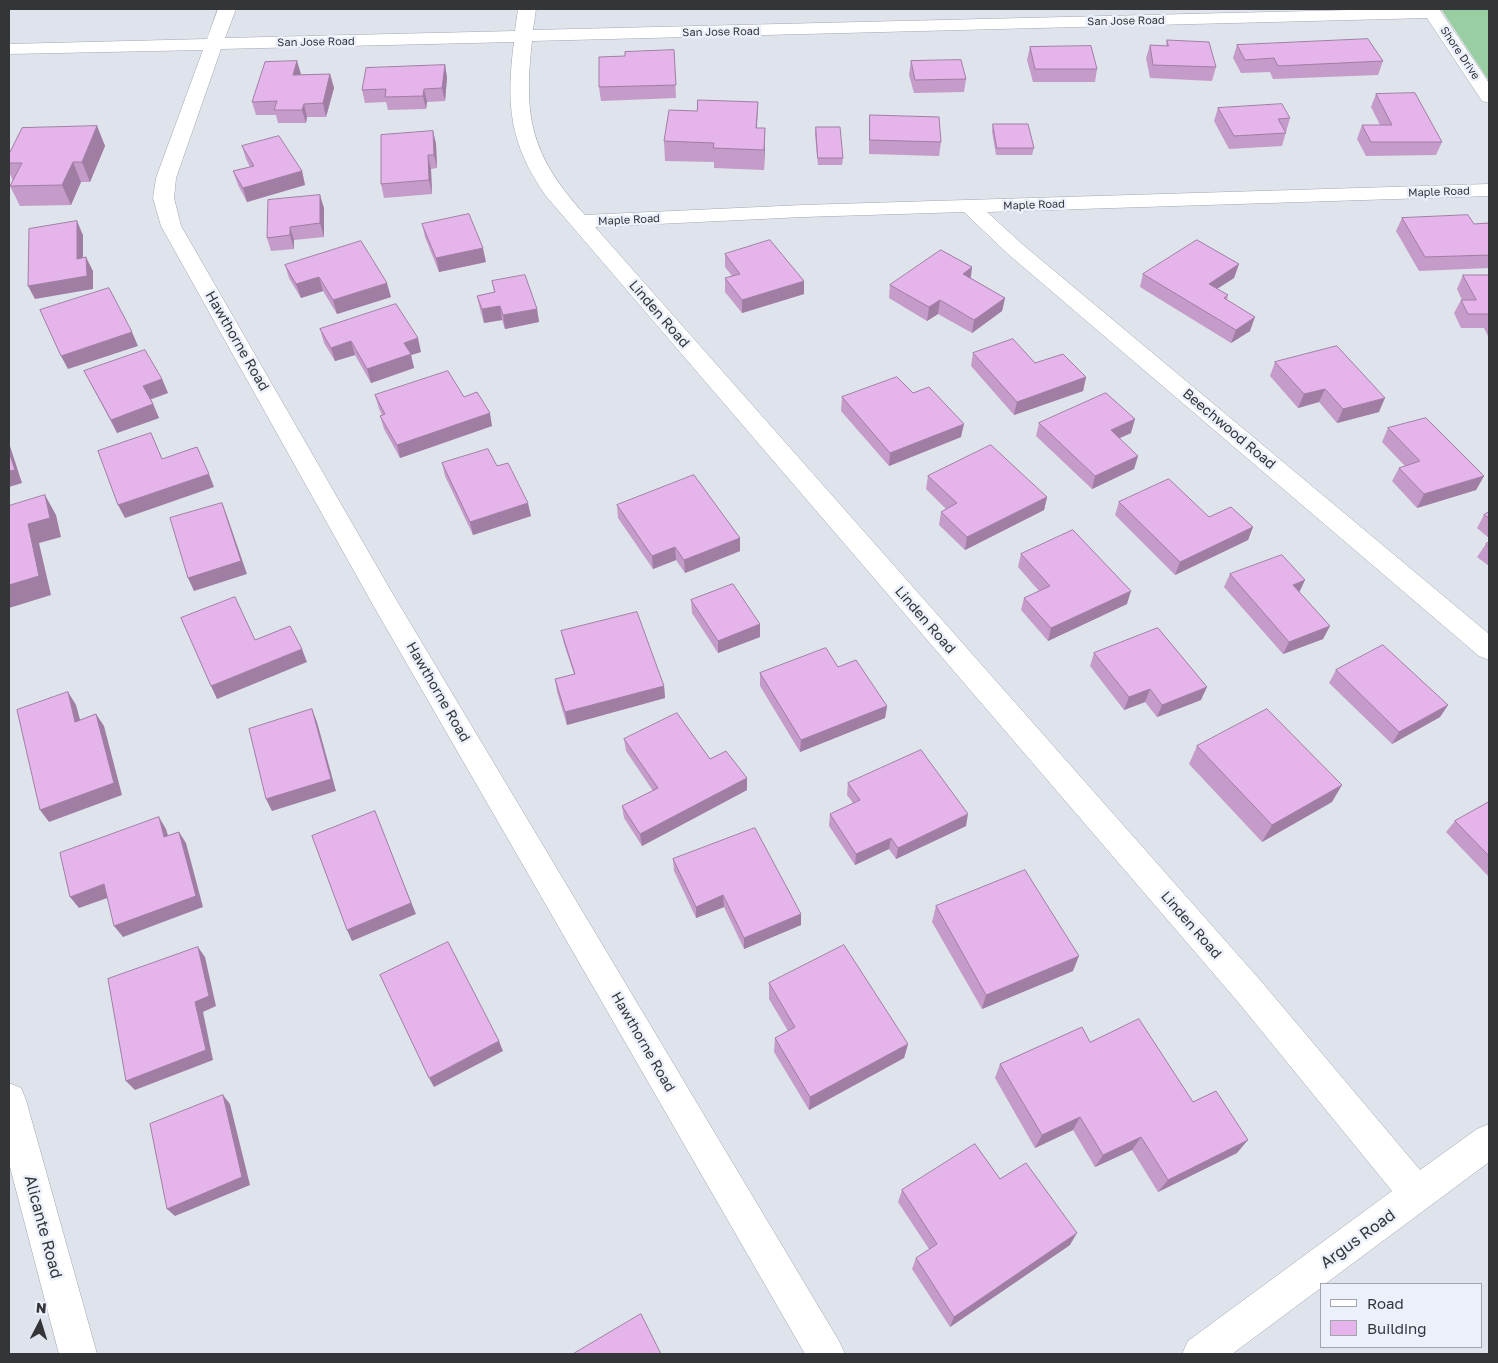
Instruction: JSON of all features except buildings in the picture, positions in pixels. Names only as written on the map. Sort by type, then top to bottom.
[{"type":"street","name":"Hawthorne Road","points":[[227,9],[162,191],[163,206],[171,226],[382,598],[826,1354]]},
{"type":"street","name":"Linden Road","points":[[527,9],[519,102],[522,128],[531,153],[553,192],[1249,991],[1418,1195]]},
{"type":"street","points":[[827,9],[830,29]]},
{"type":"street","name":"San Jose Road","points":[[9,49],[830,29],[1129,15],[1431,11]]},
{"type":"street","name":"Shore Drive","points":[[1431,11],[1489,97]]},
{"type":"street","name":"Maple Road","points":[[578,222],[803,212],[1489,190]]},
{"type":"street","name":"Beechwood Road","points":[[970,207],[1015,249],[1489,649]]},
{"type":"street","name":"Alicante Road","points":[[9,1100],[78,1354]]},
{"type":"street","name":"Argus Road","points":[[1201,1354],[1489,1141]]},
{"type":"green space","points":[[1441,9],[1489,9],[1489,81]]}]
